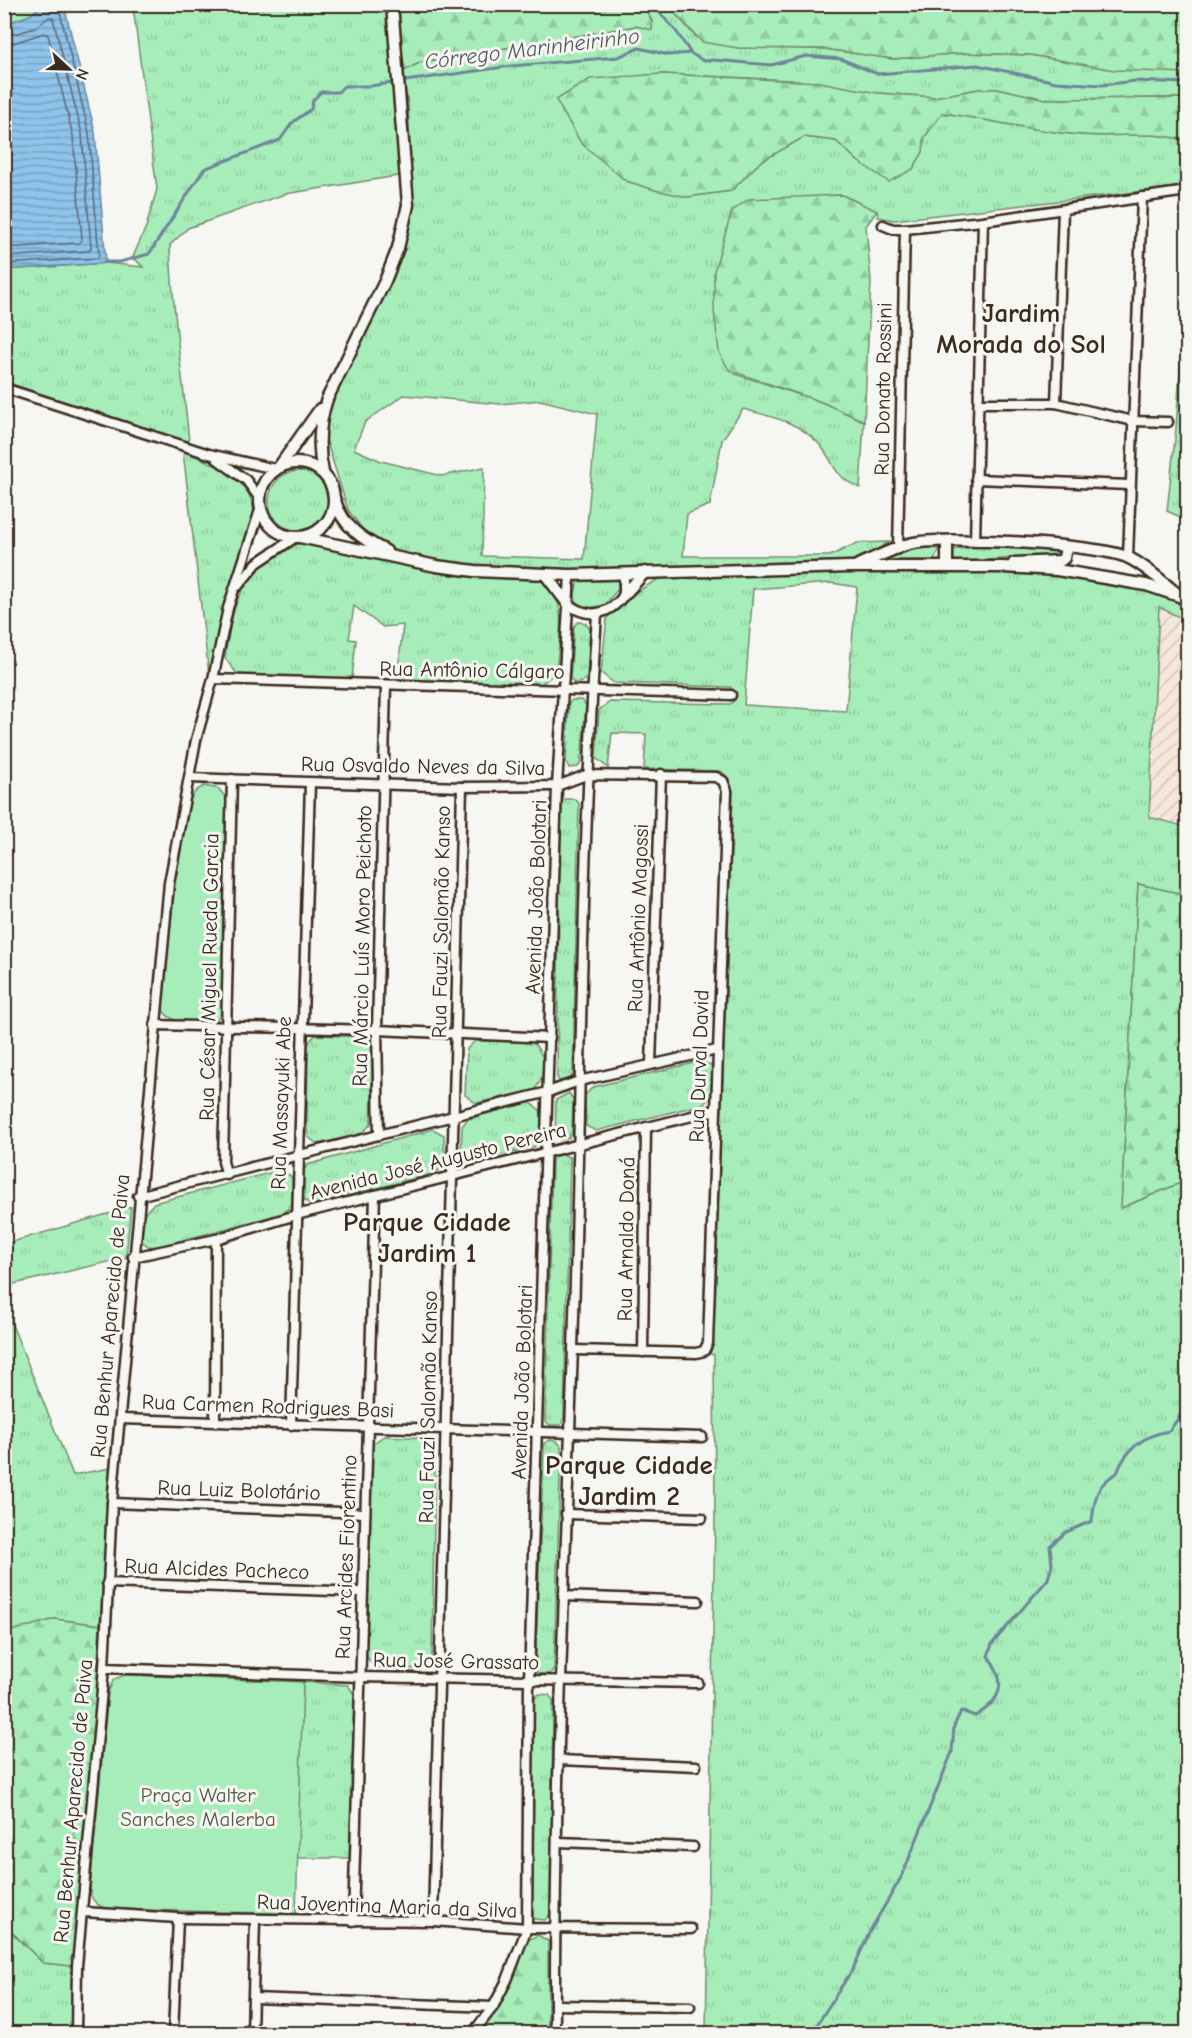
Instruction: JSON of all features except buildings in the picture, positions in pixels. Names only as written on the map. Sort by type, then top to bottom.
[{"type":"main road","points":[[392,4],[408,193],[405,221],[385,281],[327,399],[319,436],[323,471],[332,484],[338,512],[366,541],[400,557]]},
{"type":"main road","points":[[327,399],[277,468],[267,477],[261,503],[268,524],[275,530],[298,537],[475,571],[570,575],[850,567],[1003,567],[1068,572],[1146,585],[1183,599]]},
{"type":"main road","points":[[277,468],[293,462],[309,464],[323,471]]},
{"type":"main road","points":[[298,537],[314,533],[325,525],[333,513],[335,499]]},
{"type":"main road","points":[[850,567],[910,544],[975,541],[1066,547],[1114,552],[1128,557],[1183,599]]},
{"type":"main road","points":[[947,542],[947,567]]},
{"type":"main road","points":[[1003,567],[1018,562],[1060,561],[1064,558],[1066,547]]},
{"type":"main road","points":[[624,596],[645,572]]},
{"type":"main road","points":[[545,574],[568,604]]},
{"type":"street","points":[[883,225],[893,229],[905,229],[983,221],[1180,192]]},
{"type":"street","points":[[1128,557],[1142,197]]},
{"type":"street","points":[[1056,403],[1063,210]]},
{"type":"street","points":[[975,541],[983,221]]},
{"type":"street","name":"Rua Donato Rossini","points":[[898,549],[905,229]]},
{"type":"street","points":[[4,387],[209,454],[277,468]]},
{"type":"street","points":[[980,403],[1056,403],[1133,421],[1168,422]]},
{"type":"street","points":[[209,454],[239,474],[261,503]]},
{"type":"street","points":[[976,479],[1129,485]]},
{"type":"street","name":"Rua Benhur Aparecido de Paiva","points":[[76,2034],[77,1966],[104,1668],[112,1503],[121,1419],[138,1196],[169,883],[196,740],[213,679],[228,608],[261,503]]},
{"type":"street","name":"Rua Benhur Aparecido de Paiva","points":[[228,608],[240,582],[257,563],[298,537]]},
{"type":"street","points":[[568,604],[581,613],[597,614],[617,605],[624,596],[624,573]]},
{"type":"street","name":"Avenida João Bolotari","points":[[472,2034],[493,2007],[507,1980],[527,1928],[529,1681],[557,786],[570,575]]},
{"type":"street","points":[[555,2034],[555,1928],[563,1596],[573,1350],[586,775],[597,614]]},
{"type":"street","name":"Rua Antônio Cálgaro","points":[[213,679],[731,695]]},
{"type":"street","name":"Rua Márcio Luís Moro Peichoto","points":[[379,1135],[377,1030],[386,686]]},
{"type":"street","name":"Rua Osvaldo Neves da Silva","points":[[190,777],[310,783],[384,782],[462,787],[557,786],[586,775],[661,774],[716,777],[723,781]]},
{"type":"street","name":"Rua Antônio Magossi","points":[[651,1064],[661,774]]},
{"type":"street","name":"Rua César Miguel Rueda Garcia","points":[[227,1175],[224,1162],[232,780]]},
{"type":"street","name":"Rua Durval David","points":[[643,1352],[704,1351],[708,1343],[727,790],[723,781]]},
{"type":"street","name":"Rua Massayuki Abe","points":[[291,1425],[310,783]]},
{"type":"street","name":"Rua Fauzi Salomão Kanso","points":[[433,1921],[462,787]]},
{"type":"street","points":[[155,1025],[377,1030],[550,1038]]},
{"type":"street","name":"Avenida José Augusto Pereira","points":[[138,1196],[548,1092],[579,1081],[717,1050]]},
{"type":"street","name":"Avenida José Augusto Pereira","points":[[133,1257],[216,1239],[296,1215],[451,1175],[546,1154],[716,1110]]},
{"type":"street","name":"Rua Arnaldo Doná","points":[[643,1352],[646,1127]]},
{"type":"street","name":"Rua Arcides Fiorentino","points":[[353,1921],[375,1195]]},
{"type":"street","points":[[215,1422],[216,1239]]},
{"type":"street","points":[[573,1350],[643,1352]]},
{"type":"street","name":"Rua Carmen Rodrigues Basi","points":[[121,1419],[702,1437]]},
{"type":"street","name":"Rua Luiz Bolotário","points":[[112,1503],[364,1513]]},
{"type":"street","points":[[566,1514],[702,1518]]},
{"type":"street","name":"Rua Alcides Pacheco","points":[[107,1583],[363,1592]]},
{"type":"street","points":[[563,1596],[698,1601]]},
{"type":"street","name":"Rua José Grassato","points":[[104,1668],[438,1679],[698,1683]]},
{"type":"street","points":[[560,1760],[696,1766]]},
{"type":"street","points":[[558,1842],[693,1847]]},
{"type":"street","name":"Rua Joventina Maria da Silva","points":[[82,1912],[255,1920],[433,1921],[527,1928],[691,1929]]},
{"type":"street","points":[[173,2034],[178,1918]]},
{"type":"street","points":[[252,2034],[255,1920]]},
{"type":"street","points":[[253,1998],[493,2007]]},
{"type":"street","points":[[555,2005],[690,2007]]},
{"type":"shaded area","points":[[1159,606],[1187,621],[1187,827],[1149,817]]},
{"type":"green space","points":[[667,4],[696,37],[738,48],[825,49],[893,59],[964,53],[1031,55],[1187,73],[1187,103],[1180,98],[1045,99],[1001,89],[979,89],[935,97],[878,93],[790,80],[662,74],[631,77],[626,181],[687,197],[731,191],[760,162],[804,137],[836,141],[859,162],[923,152],[924,138],[942,113],[1065,133],[1096,136],[1161,136],[1187,141],[1187,186],[894,220],[878,217],[877,211],[842,195],[820,196],[732,211],[728,230],[735,374],[819,401],[864,421],[860,488],[839,474],[825,451],[811,436],[784,421],[743,409],[722,440],[710,505],[687,514],[683,556],[830,556],[857,543],[889,542],[862,559],[848,562],[571,571],[477,567],[401,553],[370,539],[348,510],[324,433],[332,401],[389,283],[410,222],[412,192],[408,104],[402,72],[421,62],[636,26],[652,29],[652,21],[643,5]],"holes":[[[404,395],[500,404],[540,400],[597,414],[584,559],[482,556],[484,467],[442,476],[381,461],[354,449],[365,422]]]},
{"type":"green space","points":[[18,5],[42,5],[30,15],[5,24],[4,12]]},
{"type":"green space","points":[[130,5],[388,5],[403,175],[285,194],[188,228],[170,245],[175,319],[189,442],[5,382],[5,270],[106,263],[143,267],[133,257],[146,227],[157,189],[133,7]]},
{"type":"green space","points":[[397,5],[643,5],[652,21],[652,30],[636,26],[421,62],[402,72]]},
{"type":"green space","points":[[667,5],[1187,5],[1187,73],[1114,70],[1031,55],[964,53],[893,59],[825,49],[738,48],[702,42]]},
{"type":"green space","points":[[662,74],[819,82],[878,93],[935,97],[979,89],[1001,89],[1045,99],[1180,98],[1187,103],[1187,141],[1161,136],[1096,136],[1065,133],[942,113],[924,138],[923,152],[913,169],[889,182],[859,162],[836,141],[804,137],[760,162],[731,191],[687,197],[626,181],[581,143],[556,100],[590,79]]},
{"type":"green space","points":[[842,195],[877,211],[866,226],[871,281],[864,421],[819,401],[729,370],[719,352],[714,311],[714,271],[732,211],[749,199]]},
{"type":"green space","points":[[1187,268],[1187,520],[1167,511],[1176,429]]},
{"type":"green space","points":[[183,451],[219,467],[239,482],[247,491],[254,516],[224,607],[209,675]]},
{"type":"green space","points":[[293,471],[305,471],[321,479],[327,489],[329,501],[327,513],[321,523],[305,531],[293,531],[277,523],[269,507],[269,495],[277,479]]},
{"type":"green space","points":[[299,542],[441,571],[488,577],[529,578],[544,583],[556,595],[559,605],[560,639],[556,672],[540,685],[397,680],[403,625],[383,627],[354,606],[349,639],[356,640],[352,679],[238,675],[225,658],[232,618],[243,588],[264,564]]},
{"type":"green space","points":[[911,547],[940,549],[934,560],[872,561],[893,556]]},
{"type":"green space","points":[[976,547],[1058,549],[1062,551],[1056,557],[956,561],[950,557],[951,550]]},
{"type":"green space","points":[[851,571],[1058,572],[1167,594],[1187,607],[1187,621],[1159,607],[1149,817],[1187,827],[1187,895],[1138,884],[1121,1208],[1187,1180],[1187,2033],[706,2033],[715,1518],[714,1355],[710,1354],[713,1344],[733,791],[729,779],[721,771],[644,769],[646,734],[612,733],[608,768],[596,758],[599,710],[610,702],[730,704],[735,700],[736,693],[730,687],[614,683],[601,673],[607,618],[628,597],[660,578]],"holes":[[[831,583],[857,587],[846,711],[744,705],[753,589]]]},
{"type":"green space","points":[[617,578],[618,589],[605,605],[584,609],[577,603],[575,596],[578,580]]},
{"type":"green space","points":[[578,622],[585,623],[590,629],[587,677],[582,682],[574,683],[570,678],[574,626]]},
{"type":"green space","points":[[572,700],[581,700],[586,705],[581,762],[578,767],[569,768],[566,762],[569,703]]},
{"type":"green space","points":[[204,786],[219,789],[226,798],[221,1014],[216,1021],[184,1022],[170,1017],[162,1007],[175,883],[190,799],[197,790]]},
{"type":"green space","points":[[565,799],[574,799],[579,803],[573,1073],[571,1078],[559,1081],[557,1077],[560,802]]},
{"type":"green space","points":[[1138,884],[1187,895],[1187,1180],[1121,1208]]},
{"type":"green space","points":[[315,1035],[368,1037],[373,1043],[371,1124],[361,1134],[317,1144],[307,1136],[308,1043]]},
{"type":"green space","points":[[475,1041],[532,1041],[541,1054],[544,1065],[542,1077],[535,1090],[476,1103],[465,1095],[467,1049]]},
{"type":"green space","points":[[702,1061],[712,1066],[711,1096],[704,1104],[596,1131],[586,1126],[585,1095],[593,1087]]},
{"type":"green space","points":[[569,1093],[573,1099],[572,1133],[569,1138],[560,1140],[555,1136],[556,1100]]},
{"type":"green space","points":[[530,1102],[541,1111],[541,1140],[534,1147],[471,1163],[461,1158],[462,1126],[468,1119]]},
{"type":"green space","points":[[433,1129],[444,1135],[445,1164],[436,1173],[312,1205],[304,1200],[302,1174],[307,1165]]},
{"type":"green space","points":[[557,1155],[570,1158],[564,1417],[561,1425],[550,1425],[545,1421],[552,1160]]},
{"type":"green space","points":[[281,1170],[292,1177],[292,1204],[284,1213],[157,1247],[148,1246],[141,1241],[143,1215],[154,1203]]},
{"type":"green space","points":[[131,1207],[126,1258],[5,1286],[5,1244]]},
{"type":"green space","points":[[4,1305],[73,1475],[111,1468],[100,1625],[55,1619],[5,1633]]},
{"type":"green space","points":[[384,1436],[426,1438],[435,1451],[432,1660],[420,1669],[374,1667],[366,1656],[372,1444]]},
{"type":"green space","points":[[550,1440],[557,1441],[561,1446],[554,1668],[550,1674],[539,1674],[535,1670],[544,1443]]},
{"type":"green space","points":[[55,1619],[100,1625],[92,1770],[73,1966],[43,1963],[5,1925],[4,1633]]},
{"type":"green space","name":"Praça Walter Sanches Malerba","points":[[125,1675],[303,1682],[296,1914],[108,1909],[97,1904],[93,1899],[90,1889],[108,1692],[114,1679]]},
{"type":"green space","points":[[303,1682],[348,1685],[354,1694],[350,1858],[297,1858]]},
{"type":"green space","points":[[539,1694],[549,1695],[553,1700],[551,1913],[545,1920],[535,1919],[531,1915],[534,1699]]},
{"type":"green space","points":[[4,1925],[43,1963],[73,1966],[72,2033],[5,2033]]},
{"type":"green space","points":[[538,1935],[548,1941],[548,2033],[479,2033],[499,2008],[528,1940]]},
{"type":"water","points":[[42,5],[64,5],[95,132],[106,263],[5,270],[5,24],[30,15]]},
{"type":"waterway","points":[[652,4],[676,31],[690,52]]},
{"type":"waterway","name":"Córrego Marinheirinho","points":[[104,262],[120,262],[149,254],[204,169],[280,140],[292,123],[311,109],[313,100],[321,92],[338,92],[344,86],[370,86],[511,66],[618,57],[639,48],[669,55],[690,53],[704,61],[771,65],[806,56],[841,59],[878,74],[977,65],[1056,82],[1102,85],[1135,81],[1188,83]]},
{"type":"waterway","points":[[811,2034],[854,1967],[870,1931],[902,1876],[952,1752],[954,1726],[961,1711],[975,1716],[996,1697],[1000,1682],[988,1656],[992,1644],[1048,1579],[1052,1565],[1050,1546],[1066,1532],[1092,1521],[1095,1499],[1104,1482],[1117,1473],[1125,1457],[1137,1444],[1151,1436],[1169,1431],[1180,1416],[1188,1398]]},
{"type":"district","name":"Jardim Morada do Sol","points":[[1021,328]]},
{"type":"district","name":"Parque Cidade Jardim 1","points":[[427,1238]]},
{"type":"district","name":"Parque Cidade Jardim 2","points":[[629,1480]]}]
